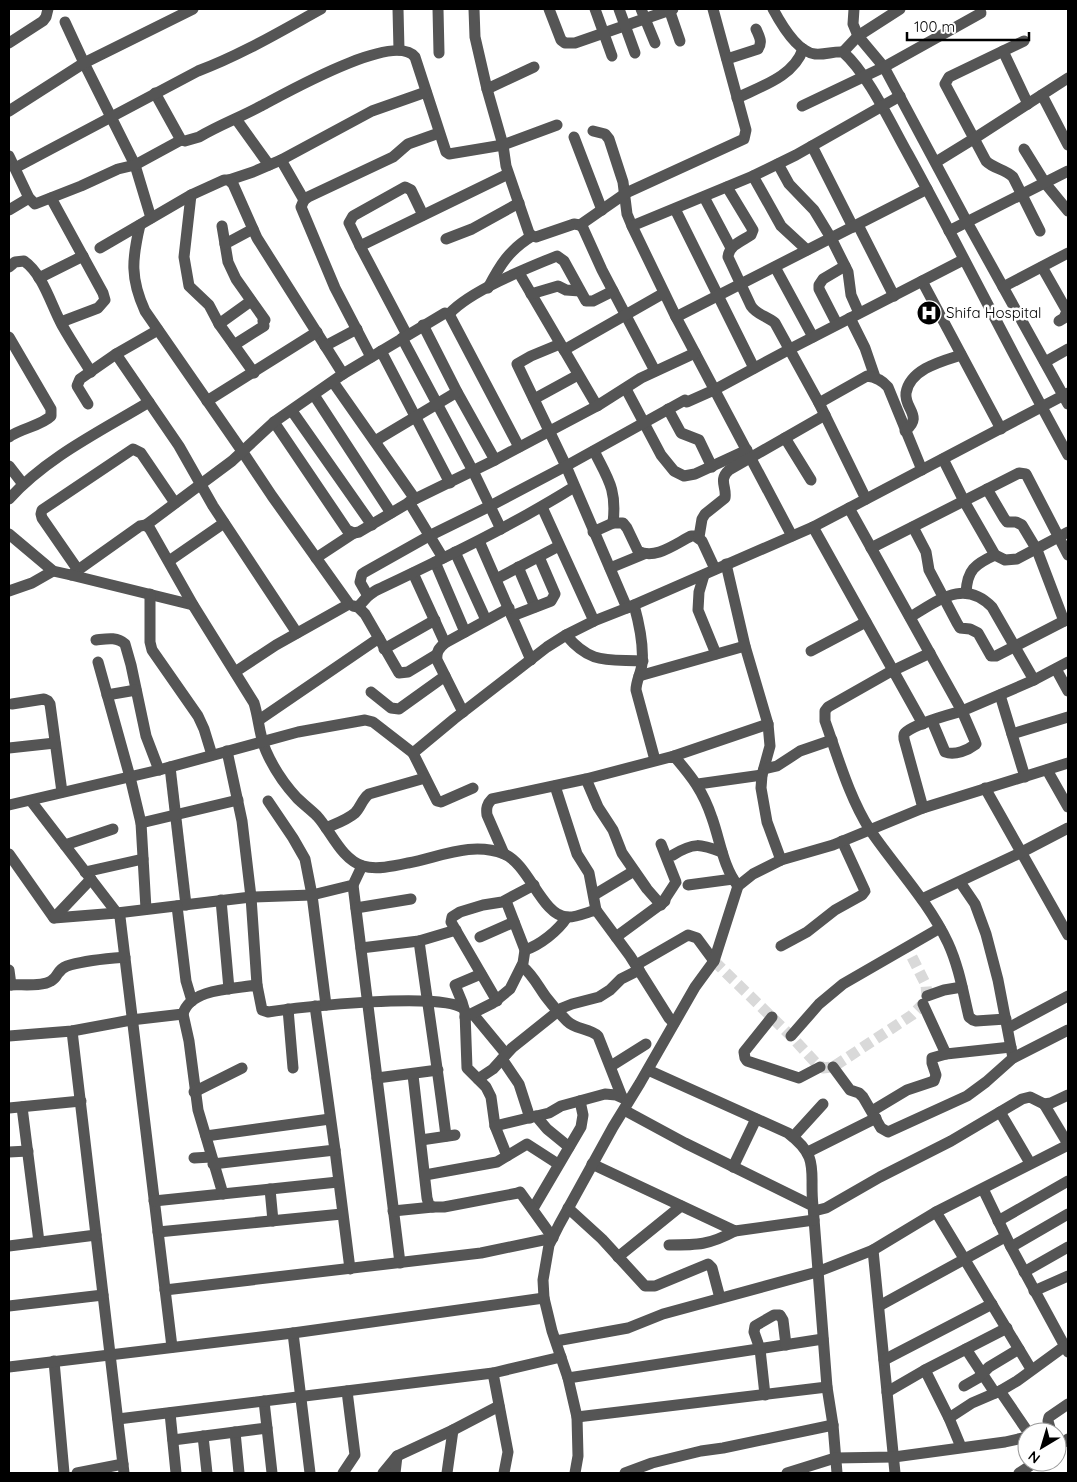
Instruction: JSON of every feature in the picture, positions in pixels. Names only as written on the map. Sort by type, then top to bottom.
[{"type":"street","points":[[9,42],[43,21],[48,9]]},
{"type":"street","points":[[9,111],[84,63],[193,9]]},
{"type":"street","points":[[15,168],[156,93],[321,9]]},
{"type":"street","points":[[398,9],[399,50]]},
{"type":"street","points":[[438,9],[439,53]]},
{"type":"street","points":[[474,9],[475,37],[503,145],[508,174],[529,233],[532,236]]},
{"type":"street","points":[[549,9],[561,40],[565,43],[575,43],[625,25],[643,13],[670,9],[680,41]]},
{"type":"street","points":[[595,9],[612,56]]},
{"type":"street","points":[[619,9],[635,53]]},
{"type":"street","points":[[488,288],[501,264],[512,250],[532,236],[536,237],[574,224],[580,225],[626,193],[744,139],[746,130],[713,9]]},
{"type":"street","points":[[773,9],[784,29],[803,48],[814,54],[843,52],[858,36],[900,9]]},
{"type":"street","points":[[413,753],[463,712],[566,635],[594,621],[813,527],[1041,407],[1067,397],[1003,288],[884,68],[858,36],[854,24],[854,9]]},
{"type":"street","points":[[643,13],[655,43]]},
{"type":"street","points":[[802,106],[884,68],[981,13]]},
{"type":"street","points":[[65,22],[135,165],[151,218]]},
{"type":"street","points":[[727,59],[758,49],[761,45],[761,40],[756,29]]},
{"type":"street","points":[[1024,41],[949,76],[945,84],[986,161],[1013,177],[1040,231]]},
{"type":"street","points":[[737,98],[784,74],[801,56],[803,48]]},
{"type":"street","points":[[9,156],[29,198],[36,204],[118,169],[135,165],[181,140],[186,141],[200,137],[331,70],[369,56],[399,50],[408,51],[415,57],[439,133],[446,152],[449,154],[503,145],[557,125]]},
{"type":"street","points":[[1003,51],[1028,104]]},
{"type":"street","points":[[843,52],[850,58],[864,78],[927,189],[1068,455]]},
{"type":"street","points":[[487,89],[534,67]]},
{"type":"street","points":[[936,162],[1068,78]]},
{"type":"street","points":[[100,248],[191,195],[224,180],[229,180],[281,160],[372,111],[426,92]]},
{"type":"street","points":[[156,93],[181,140]]},
{"type":"street","points":[[1042,95],[1068,145]]},
{"type":"street","points":[[632,226],[778,164],[900,96]]},
{"type":"street","points":[[236,119],[269,165]]},
{"type":"street","points":[[593,131],[605,134],[609,139],[626,193],[627,214],[632,226],[676,317],[792,536]]},
{"type":"street","points":[[439,133],[408,144],[393,157],[308,197],[304,200],[301,207],[335,288],[357,329],[376,354],[416,417],[450,482]]},
{"type":"street","points":[[574,137],[602,210]]},
{"type":"street","points":[[812,146],[894,296]]},
{"type":"street","points":[[1024,149],[1045,183],[1068,212]]},
{"type":"street","points":[[281,160],[304,200]]},
{"type":"street","points":[[778,164],[789,184],[814,210],[845,266],[849,277],[855,316],[875,377]]},
{"type":"street","points":[[950,231],[1068,171]]},
{"type":"street","points":[[360,246],[508,174]]},
{"type":"street","points":[[753,176],[781,226],[807,250]]},
{"type":"street","points":[[229,180],[233,184],[257,238],[343,374]]},
{"type":"street","points":[[727,186],[753,230],[751,235],[731,248],[728,252],[728,257],[755,311],[776,323],[819,403],[866,498]]},
{"type":"street","points":[[424,215],[411,190],[404,187],[353,216],[349,223],[501,529]]},
{"type":"street","points":[[676,317],[927,189]]},
{"type":"street","points":[[191,195],[184,257],[190,289],[209,305],[219,324],[254,372]]},
{"type":"street","points":[[704,197],[731,248]]},
{"type":"street","points":[[9,210],[29,198]]},
{"type":"street","points":[[51,198],[105,300],[98,308],[61,322]]},
{"type":"street","points":[[446,239],[472,229],[518,203]]},
{"type":"street","points":[[675,209],[717,297],[754,368]]},
{"type":"street","points":[[140,224],[135,247],[133,273],[137,294],[145,311],[316,558],[353,606],[365,614],[396,670],[404,674],[436,655],[446,642],[486,620],[510,612],[534,608],[551,601],[555,594],[539,557]]},
{"type":"street","points":[[580,225],[655,371]]},
{"type":"street","points":[[222,226],[228,262],[236,278],[265,320],[263,321],[264,326],[234,346]]},
{"type":"street","points":[[225,244],[253,229]]},
{"type":"street","points":[[1003,288],[1068,253]]},
{"type":"street","points":[[39,278],[83,256]]},
{"type":"street","points":[[74,573],[140,526],[146,525],[232,460],[274,422],[343,374],[422,325],[442,314],[449,314],[463,301],[519,272],[556,256],[564,261],[584,299],[590,302],[613,291]]},
{"type":"street","points":[[368,596],[360,582],[362,574],[429,536],[566,466],[668,409],[714,390],[812,337],[963,260]]},
{"type":"street","points":[[9,267],[16,262],[24,261],[30,265],[91,372]]},
{"type":"street","points":[[837,324],[819,290],[819,285],[822,280],[845,266]]},
{"type":"street","points":[[775,267],[812,337]]},
{"type":"street","points":[[1042,267],[1065,300],[1067,311],[1064,318],[1059,321]]},
{"type":"street","points":[[519,272],[597,406]]},
{"type":"street","points":[[922,281],[1001,429]]},
{"type":"street","points":[[531,294],[558,286],[566,290],[580,291]]},
{"type":"street","points":[[655,760],[636,690],[636,683],[642,670],[643,661],[640,632],[550,431],[517,364],[531,356],[562,347],[664,293]]},
{"type":"street","points":[[219,324],[251,301]]},
{"type":"street","points":[[449,314],[519,447]]},
{"type":"street","points":[[422,325],[495,460]]},
{"type":"street","points":[[326,346],[357,329]]},
{"type":"street","points":[[88,404],[77,386],[80,379],[116,354],[158,330]]},
{"type":"street","points":[[207,401],[317,332]]},
{"type":"street","points":[[9,337],[51,409],[51,416],[47,420],[9,437]]},
{"type":"street","points":[[1045,362],[1068,349]]},
{"type":"street","points":[[316,558],[354,533],[372,525],[412,501],[495,460],[597,406],[655,371],[695,352]]},
{"type":"street","points":[[116,354],[179,446],[224,523],[297,633]]},
{"type":"street","points":[[905,431],[911,426],[913,420],[907,401],[908,386],[916,376],[937,363],[961,356]]},
{"type":"street","points":[[534,398],[578,375]]},
{"type":"street","points":[[819,403],[867,376],[875,377],[884,382],[888,387],[922,470]]},
{"type":"street","points":[[333,382],[375,441],[412,501],[439,560],[464,632]]},
{"type":"street","points":[[626,389],[661,454],[674,471],[684,476],[696,474],[749,454],[785,438],[825,415]]},
{"type":"street","points":[[375,441],[457,392]]},
{"type":"street","points":[[314,395],[391,513]]},
{"type":"street","points":[[9,499],[33,475],[78,444],[149,402]]},
{"type":"street","points":[[668,409],[681,433],[699,440],[712,468]]},
{"type":"street","points":[[292,411],[372,525]]},
{"type":"street","points":[[274,422],[348,530],[354,533]]},
{"type":"street","points":[[785,438],[812,480]]},
{"type":"street","points":[[74,573],[42,518],[42,510],[133,450],[140,453],[175,503]]},
{"type":"street","points":[[594,451],[613,491],[615,504],[613,523]]},
{"type":"street","points":[[715,569],[699,537],[702,519],[705,514],[725,498],[726,494],[722,484],[724,474],[749,454]]},
{"type":"street","points":[[943,459],[964,501],[995,555],[1005,560],[1017,559],[1037,550],[1063,534]]},
{"type":"street","points":[[9,466],[23,484]]},
{"type":"street","points":[[871,548],[1018,473],[1026,474],[1063,534],[1068,555]]},
{"type":"street","points":[[235,672],[297,633],[479,541],[542,507],[574,487]]},
{"type":"street","points":[[913,527],[926,552],[929,570],[960,628],[970,629],[978,633],[991,656],[996,656],[1016,646],[1066,620],[1037,550],[1022,525],[1016,522],[1007,522],[988,489]]},
{"type":"street","points":[[542,507],[558,546],[594,621]]},
{"type":"street","points":[[813,527],[893,671],[945,752],[950,754],[970,749],[976,744],[962,711],[849,508]]},
{"type":"street","points":[[169,561],[224,523]]},
{"type":"street","points":[[594,532],[613,523],[623,524],[627,528],[638,551],[644,554]]},
{"type":"street","points":[[146,525],[254,703],[262,741],[268,755],[295,796],[318,817],[342,851],[362,866],[373,868],[408,863],[470,848],[504,854],[516,861],[542,899],[553,910],[567,917]]},
{"type":"street","points":[[9,534],[53,571],[74,573],[194,605]]},
{"type":"street","points":[[610,568],[644,554],[658,552],[690,536],[699,537]]},
{"type":"street","points":[[479,541],[531,660]]},
{"type":"street","points":[[496,579],[558,546]]},
{"type":"street","points":[[456,552],[486,620]]},
{"type":"street","points":[[966,593],[966,582],[974,568],[980,562],[995,555]]},
{"type":"street","points":[[726,564],[745,646],[768,724],[770,746],[761,788],[767,822],[780,860]]},
{"type":"street","points":[[518,567],[534,608]]},
{"type":"street","points":[[9,591],[32,583],[53,571]]},
{"type":"street","points":[[413,573],[446,642]]},
{"type":"street","points":[[704,574],[699,592],[698,610],[716,654]]},
{"type":"street","points":[[150,594],[150,642],[152,650],[198,716],[212,755]]},
{"type":"street","points":[[910,617],[943,598],[955,594],[975,594],[992,607],[1034,680]]},
{"type":"street","points":[[259,720],[382,644],[435,620]]},
{"type":"street","points":[[811,651],[866,622]]},
{"type":"street","points":[[566,635],[578,648],[588,655],[599,658],[643,661]]},
{"type":"street","points":[[96,640],[115,639],[122,641],[124,644],[146,736],[165,768],[175,814],[186,980],[192,1000]]},
{"type":"street","points":[[639,676],[745,646]]},
{"type":"street","points":[[930,653],[893,671],[824,711],[825,720],[853,797],[870,829],[922,899],[940,928],[955,961],[969,1017],[972,1020],[1007,1023],[1068,996]]},
{"type":"street","points":[[436,655],[463,712]]},
{"type":"street","points":[[98,662],[141,823],[146,909]]},
{"type":"street","points":[[923,808],[904,739],[906,731],[1000,696],[1068,662]]},
{"type":"street","points":[[1056,669],[1068,691]]},
{"type":"street","points":[[372,692],[391,708],[399,709],[445,676]]},
{"type":"street","points":[[107,695],[136,690]]},
{"type":"street","points":[[1000,696],[1025,776]]},
{"type":"street","points":[[12,704],[44,700],[50,704],[62,792]]},
{"type":"street","points":[[1012,734],[1068,717]]},
{"type":"street","points":[[9,805],[130,777],[298,732],[365,720],[373,722],[413,753],[435,799],[439,802],[473,788]]},
{"type":"street","points":[[504,854],[487,815],[486,808],[492,799],[528,790],[555,786],[674,756],[768,724]]},
{"type":"street","points":[[698,784],[763,772],[778,766],[800,751],[832,740]]},
{"type":"street","points":[[9,748],[55,743]]},
{"type":"street","points":[[227,751],[238,800],[251,897],[257,986],[262,1010],[268,1012],[368,1001],[457,1004],[467,1013],[504,1057],[519,1084],[533,1117],[569,1146]]},
{"type":"street","points":[[575,1473],[578,1456],[577,1418],[568,1378],[544,1298],[543,1280],[548,1252],[568,1208],[625,1102],[648,1070],[695,987],[714,961],[735,883],[722,852],[712,817],[698,784],[674,756]]},
{"type":"street","points":[[688,885],[735,883],[780,860],[842,841],[923,808],[1068,763]]},
{"type":"street","points":[[1047,770],[1068,807]]},
{"type":"street","points":[[326,828],[353,815],[363,798],[369,794],[425,778]]},
{"type":"street","points":[[586,778],[598,807],[613,830],[622,853],[661,905]]},
{"type":"street","points":[[555,786],[576,854],[589,873],[596,910],[674,1023]]},
{"type":"street","points":[[985,788],[1068,935]]},
{"type":"street","points":[[141,823],[238,800]]},
{"type":"street","points":[[31,801],[120,917],[172,1347]]},
{"type":"street","points":[[268,801],[301,850],[307,868],[312,895],[330,1119],[350,1269]]},
{"type":"street","points":[[65,845],[113,829]]},
{"type":"street","points":[[922,899],[1068,829]]},
{"type":"street","points":[[781,946],[807,932],[835,910],[866,891],[842,841]]},
{"type":"street","points":[[661,844],[676,882],[661,905]]},
{"type":"street","points":[[674,855],[684,848],[698,844],[722,852]]},
{"type":"street","points":[[9,854],[14,870],[54,918]]},
{"type":"street","points":[[54,918],[88,876],[144,859]]},
{"type":"street","points":[[362,866],[353,885],[400,1263]]},
{"type":"street","points":[[594,895],[634,871]]},
{"type":"street","points":[[960,882],[972,898],[980,916],[998,980],[1012,1052]]},
{"type":"street","points":[[54,918],[117,913],[251,897],[312,895],[353,885]]},
{"type":"street","points":[[496,1001],[451,920],[457,913],[482,905],[498,904],[534,885]]},
{"type":"street","points":[[616,937],[674,894]]},
{"type":"street","points":[[356,908],[411,899]]},
{"type":"street","points":[[221,900],[229,989]]},
{"type":"street","points":[[467,1013],[496,1001],[510,989],[522,966],[525,950],[506,901]]},
{"type":"street","points":[[525,950],[556,930],[567,917],[596,910]]},
{"type":"street","points":[[480,936],[514,922]]},
{"type":"street","points":[[791,1036],[819,1004],[843,984],[940,928]]},
{"type":"street","points":[[362,948],[419,941],[456,930]]},
{"type":"street","points":[[478,1079],[493,1069],[504,1057],[558,1011],[572,1004],[599,997],[637,968],[688,935],[697,938],[714,961]]},
{"type":"street","points":[[419,941],[427,1002],[450,1136],[421,1140]]},
{"type":"street","points":[[9,970],[10,985],[43,984],[53,980],[61,968],[76,963],[124,957]]},
{"type":"street","points":[[522,966],[532,974],[548,1000],[571,1024],[591,1030],[598,1036],[625,1102]]},
{"type":"street","points":[[481,974],[454,985],[467,1013],[467,1068],[486,1087],[490,1097],[495,1126],[507,1156]]},
{"type":"street","points":[[222,1194],[194,1092],[189,1041],[183,1014],[188,1003],[199,995],[257,986]]},
{"type":"street","points":[[946,1054],[925,1000],[944,990],[962,987]]},
{"type":"street","points":[[288,1009],[293,1068]]},
{"type":"street","points":[[9,1036],[72,1031],[131,1020],[183,1014]]},
{"type":"street","points":[[772,1018],[744,1052],[747,1061],[799,1078],[820,1066]]},
{"type":"street","points":[[808,1152],[874,1115],[907,1090],[934,1081],[936,1076],[932,1058],[946,1054],[1012,1052],[1068,1030]]},
{"type":"street","points":[[72,1031],[124,1469],[77,1473]]},
{"type":"street","points":[[611,1066],[646,1044]]},
{"type":"street","points":[[833,1068],[850,1090],[859,1093],[863,1097],[884,1131],[888,1132],[972,1092],[986,1082],[1012,1052]]},
{"type":"street","points":[[194,1092],[242,1068]]},
{"type":"street","points":[[377,1078],[413,1075],[438,1070]]},
{"type":"street","points":[[648,1070],[793,1137],[808,1152],[812,1171],[817,1272],[837,1473]]},
{"type":"street","points":[[413,1075],[427,1198],[429,1205],[434,1208]]},
{"type":"street","points":[[495,1126],[549,1113],[561,1106],[605,1094],[625,1102],[733,1167],[814,1212]]},
{"type":"street","points":[[1044,1104],[1052,1103],[1068,1095]]},
{"type":"street","points":[[556,1341],[628,1328],[663,1314],[817,1272],[873,1250],[936,1212],[1068,1145],[1044,1104],[1030,1097],[1022,1099],[951,1142],[880,1177],[826,1208],[735,1231],[719,1240],[706,1244],[669,1245]]},
{"type":"street","points":[[534,1207],[583,1122],[580,1100]]},
{"type":"street","points":[[9,1108],[81,1101]]},
{"type":"street","points":[[793,1137],[824,1104]]},
{"type":"street","points":[[22,1107],[39,1242]]},
{"type":"street","points":[[1000,1112],[1030,1163]]},
{"type":"street","points":[[206,1136],[330,1119]]},
{"type":"street","points":[[733,1167],[756,1119]]},
{"type":"street","points":[[424,1175],[491,1164],[524,1144],[527,1144],[558,1164]]},
{"type":"street","points":[[9,1152],[28,1150]]},
{"type":"street","points":[[194,1158],[212,1160],[335,1150]]},
{"type":"street","points":[[592,1164],[735,1231]]},
{"type":"street","points":[[998,1221],[1068,1181]]},
{"type":"street","points":[[154,1201],[338,1182]]},
{"type":"street","points":[[270,1189],[274,1221]]},
{"type":"street","points":[[949,1418],[972,1403],[998,1392],[1017,1381],[1066,1344],[1034,1291],[983,1189]]},
{"type":"street","points":[[393,1212],[444,1207],[519,1192],[553,1238]]},
{"type":"street","points":[[618,1257],[680,1206]]},
{"type":"street","points":[[568,1208],[602,1239],[640,1281],[648,1287],[655,1286],[709,1264],[712,1268],[720,1298]]},
{"type":"street","points":[[936,1212],[1031,1369]]},
{"type":"street","points":[[158,1232],[342,1214]]},
{"type":"street","points":[[879,1306],[965,1259],[1008,1242],[1068,1214]]},
{"type":"street","points":[[9,1246],[96,1235]]},
{"type":"street","points":[[165,1290],[481,1253],[553,1238]]},
{"type":"street","points":[[1024,1272],[1068,1246]]},
{"type":"street","points":[[873,1250],[896,1473]]},
{"type":"street","points":[[1034,1291],[1068,1276]]},
{"type":"street","points":[[9,1306],[103,1295]]},
{"type":"street","points":[[9,1367],[293,1334],[544,1298]]},
{"type":"street","points":[[884,1360],[992,1304]]},
{"type":"street","points":[[765,1395],[760,1349],[754,1332],[755,1326],[774,1315],[782,1317],[786,1345]]},
{"type":"street","points":[[887,1392],[925,1370],[1007,1328]]},
{"type":"street","points":[[293,1334],[310,1473]]},
{"type":"street","points":[[568,1378],[823,1339]]},
{"type":"street","points":[[966,1349],[982,1373],[1020,1422]]},
{"type":"street","points":[[964,1386],[978,1378],[988,1367],[1019,1349]]},
{"type":"street","points":[[118,1419],[493,1373],[561,1357]]},
{"type":"street","points":[[54,1361],[64,1473]]},
{"type":"street","points":[[925,1370],[961,1447]]},
{"type":"street","points":[[493,1373],[508,1452],[504,1473]]},
{"type":"street","points":[[577,1418],[827,1387]]},
{"type":"street","points":[[343,1473],[354,1455],[348,1391]]},
{"type":"street","points":[[264,1401],[272,1473]]},
{"type":"street","points":[[1048,1422],[1049,1417],[1068,1404]]},
{"type":"street","points":[[383,1473],[398,1456],[499,1406]]},
{"type":"street","points":[[170,1413],[176,1473]]},
{"type":"street","points":[[625,1473],[652,1463],[701,1451],[833,1425]]},
{"type":"street","points":[[173,1440],[267,1428]]},
{"type":"street","points":[[447,1473],[453,1430]]},
{"type":"street","points":[[235,1432],[239,1473]]},
{"type":"street","points":[[203,1436],[207,1473]]},
{"type":"street","points":[[787,1473],[835,1458],[894,1457],[1017,1439]]},
{"type":"street","points":[[395,1473],[398,1456]]},
{"type":"tunnel","points":[[714,961],[823,1068],[833,1067],[912,1015],[923,1004],[927,997],[926,985],[907,947]]},
{"type":"place","name":"Shifa Hospital","points":[[929,313]]}]
